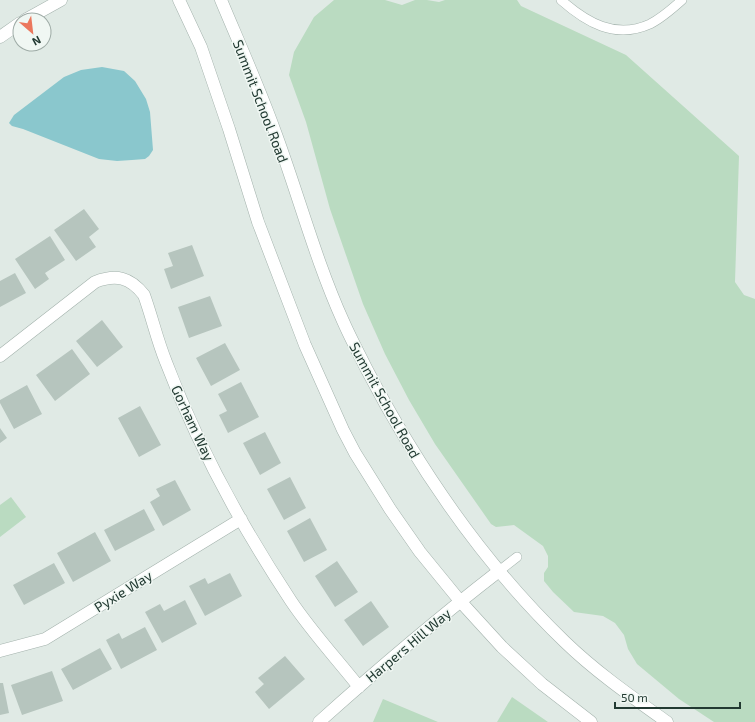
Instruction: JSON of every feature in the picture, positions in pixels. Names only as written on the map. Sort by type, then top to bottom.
[{"type":"street","points":[[39,12],[61,0]]},
{"type":"street","points":[[179,0],[201,47],[209,69],[271,258],[305,345],[343,430],[390,509],[420,552],[460,601],[508,653],[542,684],[591,722]]},
{"type":"street","name":"Summit School Road","points":[[221,0],[274,128],[324,277],[343,323],[386,407],[420,463],[434,485],[499,571],[531,608],[566,643],[615,685],[667,722]]},
{"type":"street","points":[[0,37],[12,29]]},
{"type":"street","name":"Gorham Way","points":[[0,356],[95,282],[106,278],[118,278],[131,282],[138,288],[144,295],[166,362],[186,411],[208,457],[241,519],[292,601],[358,687]]},
{"type":"street","name":"Pyxie Way","points":[[0,651],[45,639],[241,519]]},
{"type":"street","name":"Harpers Hill Way","points":[[319,722],[460,601],[499,571]]},
{"type":"lane","points":[[560,0],[588,21],[617,30],[633,29],[649,24],[664,16],[682,0]]},
{"type":"lane","points":[[499,571],[517,557]]},
{"type":"green space","points":[[334,0],[385,0],[402,5],[415,0],[439,2],[445,0],[517,0],[521,6],[626,55],[739,156],[735,282],[744,295],[755,299],[755,722],[714,722],[679,699],[637,664],[628,649],[624,635],[615,623],[603,616],[574,612],[544,581],[544,573],[548,567],[548,556],[543,546],[514,525],[496,527],[491,524],[435,444],[409,400],[385,354],[363,304],[330,209],[306,122],[289,75],[294,52],[314,17]]},
{"type":"green space","points":[[11,497],[26,517],[0,537],[0,505]]},
{"type":"green space","points":[[512,697],[548,722],[497,722]]},
{"type":"green space","points":[[383,699],[438,722],[373,722]]},
{"type":"water","points":[[102,67],[124,71],[135,81],[146,99],[150,112],[153,150],[145,159],[117,161],[99,159],[12,126],[9,123],[14,115],[64,77],[81,70]]},
{"type":"building","points":[[84,209],[99,229],[89,237],[96,247],[76,261],[54,230]]},
{"type":"building","points":[[50,236],[65,260],[45,273],[49,279],[35,289],[15,259]]},
{"type":"building","points":[[192,245],[204,276],[171,289],[164,269],[173,266],[168,253]]},
{"type":"building","points":[[15,273],[26,293],[0,307],[0,281]]},
{"type":"building","points":[[210,296],[222,326],[189,338],[178,307]]},
{"type":"building","points":[[102,320],[123,347],[97,367],[76,341]]},
{"type":"building","points":[[225,343],[240,370],[211,386],[196,358]]},
{"type":"building","points":[[72,349],[90,374],[55,401],[36,375]]},
{"type":"building","points":[[241,382],[259,417],[228,433],[219,415],[227,411],[218,394]]},
{"type":"building","points":[[27,385],[42,414],[14,429],[0,403],[0,400]]},
{"type":"building","points":[[140,406],[161,445],[139,457],[118,418]]},
{"type":"building","points":[[0,428],[7,438],[0,443]]},
{"type":"building","points":[[265,432],[281,463],[260,475],[243,443]]},
{"type":"building","points":[[290,477],[306,508],[284,520],[267,489]]},
{"type":"building","points":[[175,480],[191,510],[163,526],[150,502],[160,496],[156,489]]},
{"type":"building","points":[[144,509],[155,530],[115,551],[104,530]]},
{"type":"building","points":[[310,518],[327,550],[304,562],[287,531]]},
{"type":"building","points":[[95,532],[111,561],[73,582],[57,553]]},
{"type":"building","points":[[337,561],[358,592],[335,607],[315,576]]},
{"type":"building","points":[[54,563],[65,583],[24,605],[13,585]]},
{"type":"building","points":[[230,573],[242,596],[205,616],[189,586],[205,578],[208,584]]},
{"type":"building","points":[[185,600],[197,624],[162,643],[145,612],[160,604],[164,611]]},
{"type":"building","points":[[371,601],[389,627],[363,646],[344,620]]},
{"type":"building","points":[[145,627],[157,650],[121,669],[106,640],[119,633],[122,639]]},
{"type":"building","points":[[100,648],[112,669],[73,690],[61,669]]},
{"type":"building","points":[[285,656],[305,679],[269,709],[255,692],[264,684],[258,678]]},
{"type":"building","points":[[52,671],[63,701],[22,715],[11,685]]},
{"type":"building","points":[[0,683],[3,683],[9,713],[0,715]]}]
